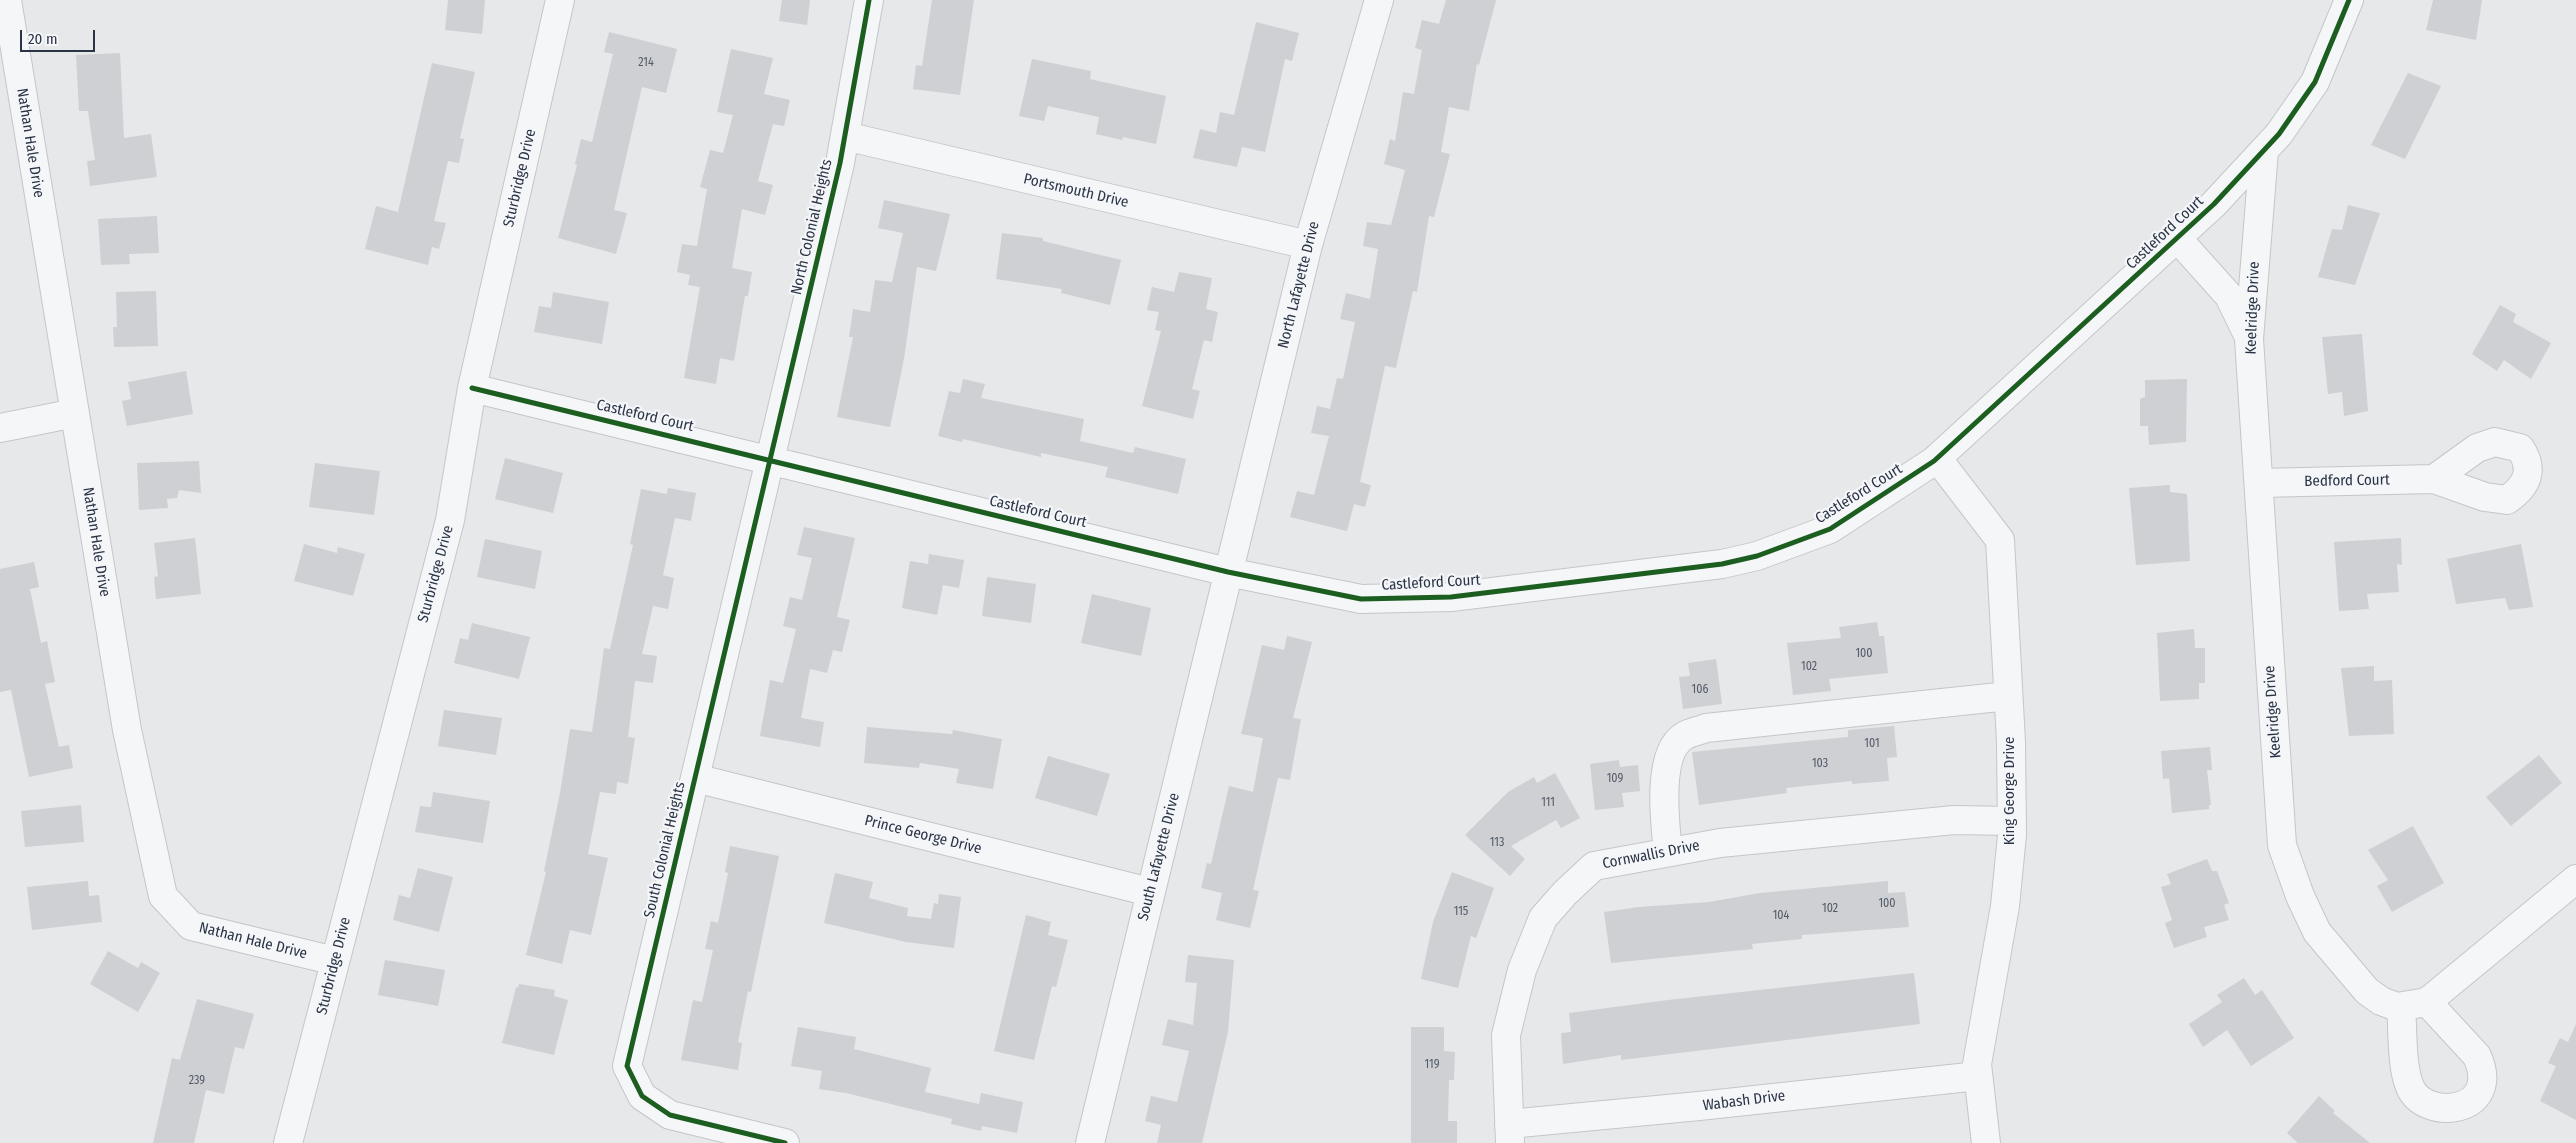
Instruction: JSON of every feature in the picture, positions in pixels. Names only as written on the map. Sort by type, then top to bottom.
[{"type":"street","name":"Nathan Hale Drive","points":[[7,0],[127,730],[163,896],[191,926],[227,937],[335,961]]},
{"type":"street","name":"Sturbridge Drive","points":[[288,1143],[450,520],[472,388],[560,0]]},
{"type":"street","name":"North Colonial Heights","points":[[770,459],[844,136],[869,0]]},
{"type":"street","name":"North Lafayette Drive","points":[[1228,572],[1308,245],[1379,0]]},
{"type":"street","name":"Castleford Court","points":[[472,388],[1228,572],[1361,599],[1451,597],[1722,564],[1757,556],[1830,529],[1937,458],[2214,204],[2264,151],[2279,134],[2315,82],[2349,0]]},
{"type":"street","name":"Portsmouth Drive","points":[[844,136],[1308,245]]},
{"type":"street","name":"Keelridge Drive","points":[[2264,151],[2249,339],[2282,845],[2300,896],[2317,932],[2367,991],[2381,1001],[2401,1007]]},
{"type":"street","points":[[2177,238],[2229,296],[2249,339]]},
{"type":"street","points":[[0,428],[75,414]]},
{"type":"street","name":"King George Drive","points":[[1937,458],[2000,540],[2012,821],[2005,906],[1977,1064],[1986,1143]]},
{"type":"street","name":"South Colonial Heights","points":[[770,459],[627,1066],[642,1096],[670,1115],[785,1143]]},
{"type":"street","name":"Bedford Court","points":[[2259,482],[2434,479]]},
{"type":"street","name":"South Lafayette Drive","points":[[1090,1143],[1228,572]]},
{"type":"street","points":[[1668,852],[1664,809],[1667,759],[1682,737],[1716,727],[2008,696]]},
{"type":"street","name":"Prince George Drive","points":[[695,778],[1150,892]]},
{"type":"street","name":"Cornwallis Drive","points":[[1510,1134],[1506,1035],[1522,970],[1543,918],[1565,893],[1594,866],[1720,843],[1954,820],[2012,821]]},
{"type":"street","points":[[2429,1000],[2430,1005],[2477,1056],[2481,1066],[2482,1078],[2476,1094],[2469,1103],[2459,1108],[2448,1108],[2425,1102],[2412,1091],[2406,1075],[2401,1007],[2429,1000],[2576,879]]},
{"type":"street","name":"Wabash Drive","points":[[1510,1134],[1699,1106],[1978,1076]]},
{"type":"building","points":[[448,0],[485,0],[482,34],[445,30]]},
{"type":"building","points":[[782,0],[810,0],[807,25],[779,21]]},
{"type":"building","points":[[932,0],[974,0],[960,95],[913,89],[916,65],[922,66]]},
{"type":"building","points":[[1446,0],[1496,0],[1479,65],[1477,64],[1469,111],[1449,107],[1441,152],[1450,154],[1434,217],[1429,216],[1417,292],[1413,291],[1396,368],[1385,366],[1360,482],[1371,485],[1365,507],[1354,504],[1347,531],[1290,517],[1297,491],[1314,495],[1329,436],[1311,433],[1317,406],[1330,409],[1337,378],[1343,379],[1355,322],[1340,319],[1346,293],[1370,299],[1378,249],[1363,246],[1367,222],[1391,225],[1405,170],[1384,164],[1390,139],[1395,141],[1403,92],[1414,94],[1422,50],[1415,48],[1422,20],[1439,24]]},
{"type":"building","points":[[2433,0],[2482,0],[2476,40],[2426,30]]},
{"type":"building","points":[[1256,22],[1299,33],[1292,61],[1285,59],[1265,152],[1242,147],[1237,167],[1193,158],[1200,129],[1216,133],[1220,112],[1234,115]]},
{"type":"building","points":[[609,32],[677,49],[666,93],[642,87],[614,210],[627,213],[616,254],[558,238],[577,165],[575,164],[581,139],[592,142],[613,54],[604,52]]},
{"type":"building","points":[[731,49],[773,58],[764,94],[790,100],[784,126],[773,124],[758,181],[773,185],[765,215],[742,209],[732,268],[752,272],[748,296],[745,296],[734,361],[720,358],[716,384],[684,378],[700,287],[688,285],[690,275],[677,272],[682,244],[697,246],[707,189],[700,187],[710,150],[723,153],[733,115],[717,112]]},
{"type":"building","points":[[120,53],[124,138],[151,134],[157,177],[90,186],[87,161],[95,160],[88,111],[79,111],[76,55]]},
{"type":"building","points":[[1032,59],[1091,71],[1090,79],[1166,96],[1156,144],[1123,137],[1122,140],[1096,134],[1099,117],[1048,106],[1044,121],[1019,116]]},
{"type":"building","points":[[432,63],[475,72],[460,138],[464,139],[459,163],[448,161],[434,221],[446,223],[439,249],[432,247],[428,265],[365,249],[376,206],[398,212]]},
{"type":"building","points":[[2408,73],[2441,86],[2405,159],[2371,145]]},
{"type":"building","points":[[884,200],[950,214],[936,271],[917,267],[904,359],[890,427],[837,417],[853,337],[849,337],[853,309],[870,312],[875,280],[892,282],[903,233],[878,228]]},
{"type":"building","points":[[2348,205],[2380,213],[2355,285],[2318,277],[2332,229],[2342,230]]},
{"type":"building","points":[[157,216],[159,253],[129,254],[130,264],[101,265],[98,219]]},
{"type":"building","points":[[1002,233],[1043,238],[1043,241],[1121,260],[1110,305],[1061,293],[1062,289],[996,279]]},
{"type":"building","points":[[1179,272],[1212,278],[1206,309],[1218,312],[1212,342],[1204,340],[1192,389],[1200,391],[1193,419],[1142,406],[1161,331],[1155,330],[1159,312],[1147,310],[1152,287],[1174,292]]},
{"type":"building","points":[[156,291],[158,346],[114,347],[113,327],[117,327],[116,292]]},
{"type":"building","points":[[553,292],[609,302],[602,344],[534,332],[539,306],[551,308]]},
{"type":"building","points":[[2500,305],[2516,314],[2513,322],[2551,343],[2531,379],[2504,360],[2497,371],[2472,354]]},
{"type":"building","points":[[2362,334],[2368,411],[2344,416],[2342,392],[2328,394],[2322,337]]},
{"type":"building","points":[[186,371],[193,414],[127,426],[122,401],[131,399],[128,382]]},
{"type":"building","points":[[963,379],[985,384],[981,398],[1084,419],[1080,441],[1133,453],[1135,447],[1186,459],[1178,494],[1105,477],[1108,467],[1041,453],[1041,457],[963,439],[962,442],[938,436],[949,391],[960,393]]},
{"type":"building","points":[[2187,379],[2186,442],[2149,445],[2148,426],[2140,426],[2140,399],[2145,397],[2145,380]]},
{"type":"building","points":[[505,458],[563,473],[553,513],[495,499]]},
{"type":"building","points":[[199,461],[201,493],[179,490],[177,498],[167,499],[168,508],[139,510],[137,463]]},
{"type":"building","points":[[315,463],[380,471],[374,515],[309,507]]},
{"type":"building","points":[[2170,485],[2170,492],[2187,494],[2190,561],[2136,565],[2129,488]]},
{"type":"building","points":[[668,488],[696,493],[691,521],[675,518],[663,575],[674,578],[668,609],[653,606],[642,654],[657,656],[653,683],[635,681],[628,737],[635,738],[628,784],[617,782],[616,794],[600,792],[588,854],[608,858],[591,935],[570,930],[562,964],[526,955],[546,872],[544,871],[560,793],[570,729],[592,732],[604,648],[610,649],[633,545],[630,544],[641,489],[667,494]]},
{"type":"building","points":[[804,527],[855,538],[837,617],[850,620],[842,652],[833,650],[827,673],[810,669],[801,718],[824,722],[820,747],[760,736],[770,680],[783,683],[796,629],[783,626],[790,597],[802,600],[812,558],[797,555]]},
{"type":"building","points":[[195,538],[201,594],[156,599],[154,577],[158,576],[154,543]]},
{"type":"building","points":[[2401,538],[2402,565],[2397,564],[2399,592],[2367,594],[2369,609],[2339,611],[2334,542]]},
{"type":"building","points":[[485,539],[542,551],[535,589],[477,577]]},
{"type":"building","points":[[304,544],[337,553],[338,547],[365,554],[353,596],[294,581]]},
{"type":"building","points":[[2521,544],[2533,607],[2509,610],[2505,598],[2456,604],[2447,559]]},
{"type":"building","points":[[929,554],[964,560],[959,588],[943,585],[937,615],[902,608],[910,561],[928,564]]},
{"type":"building","points":[[34,562],[39,587],[30,589],[41,643],[47,641],[55,682],[45,684],[59,747],[69,745],[73,768],[29,777],[11,690],[0,692],[0,569]]},
{"type":"building","points":[[987,577],[1036,584],[1031,623],[982,616]]},
{"type":"building","points":[[1092,594],[1151,608],[1141,656],[1081,643]]},
{"type":"building","points":[[1877,622],[1879,636],[1884,636],[1888,673],[1829,679],[1831,691],[1793,695],[1787,643],[1841,638],[1839,627]]},
{"type":"building","points":[[472,623],[530,637],[519,679],[454,663],[460,638],[468,640]]},
{"type":"building","points":[[2194,629],[2195,648],[2205,648],[2205,683],[2199,683],[2199,699],[2160,701],[2157,633]]},
{"type":"building","points":[[1287,636],[1312,642],[1293,718],[1301,719],[1290,780],[1278,778],[1253,890],[1259,891],[1250,928],[1216,920],[1222,893],[1201,888],[1207,863],[1211,864],[1229,786],[1253,792],[1263,738],[1241,734],[1262,645],[1284,650]]},
{"type":"building","points":[[1716,659],[1722,704],[1683,709],[1679,677],[1690,676],[1688,663]]},
{"type":"building","points":[[2374,666],[2374,681],[2392,680],[2394,734],[2349,736],[2341,668]]},
{"type":"building","points":[[444,710],[502,718],[496,755],[438,746]]},
{"type":"building","points":[[1894,726],[1897,757],[1887,758],[1889,781],[1852,784],[1852,781],[1786,788],[1787,793],[1699,805],[1692,752],[1848,737],[1848,730]]},
{"type":"building","points":[[867,727],[952,734],[953,730],[1002,739],[993,789],[956,783],[959,769],[920,763],[919,768],[864,763]]},
{"type":"building","points":[[2210,747],[2212,770],[2207,770],[2211,805],[2209,805],[2209,809],[2172,813],[2169,778],[2163,779],[2161,751]]},
{"type":"building","points":[[2539,755],[2562,783],[2511,826],[2486,797]]},
{"type":"building","points":[[1048,756],[1110,774],[1097,816],[1035,798]]},
{"type":"building","points":[[1619,760],[1620,767],[1638,765],[1640,791],[1622,793],[1624,807],[1595,810],[1590,764]]},
{"type":"building","points":[[1555,773],[1580,818],[1561,828],[1556,820],[1511,846],[1525,859],[1510,876],[1465,835],[1508,792],[1534,777],[1537,783]]},
{"type":"building","points":[[433,792],[490,801],[483,843],[415,832],[420,806],[431,807]]},
{"type":"building","points":[[81,805],[84,842],[25,847],[21,811]]},
{"type":"building","points":[[2413,826],[2444,883],[2392,912],[2377,886],[2388,880],[2368,850]]},
{"type":"building","points":[[730,846],[779,856],[751,992],[748,991],[738,1042],[742,1043],[738,1070],[681,1060],[693,1000],[702,1002],[713,950],[705,949],[711,921],[718,923],[728,873],[725,872]]},
{"type":"building","points":[[2207,859],[2212,871],[2217,871],[2229,903],[2224,905],[2229,920],[2204,927],[2207,937],[2174,948],[2165,923],[2172,920],[2161,887],[2171,884],[2167,874]]},
{"type":"building","points":[[418,868],[453,877],[439,932],[393,920],[399,895],[410,898]]},
{"type":"building","points":[[1452,872],[1494,888],[1476,938],[1471,936],[1458,988],[1421,979],[1433,922]]},
{"type":"building","points":[[835,873],[873,882],[869,898],[908,908],[907,916],[931,919],[934,903],[938,904],[939,894],[961,897],[954,948],[906,942],[824,923]]},
{"type":"building","points":[[88,881],[89,896],[99,895],[102,922],[32,930],[27,887]]},
{"type":"building","points":[[1888,881],[1888,893],[1905,892],[1909,927],[1802,935],[1802,939],[1752,944],[1753,949],[1611,963],[1604,912],[1639,907],[1709,902],[1760,893]]},
{"type":"building","points":[[1026,915],[1051,922],[1048,935],[1068,940],[1056,987],[1052,986],[1034,1060],[994,1051]]},
{"type":"building","points":[[108,951],[138,968],[141,962],[160,973],[138,1012],[90,984]]},
{"type":"building","points":[[1188,955],[1234,960],[1228,1032],[1202,1143],[1157,1143],[1161,1125],[1145,1121],[1151,1096],[1177,1102],[1189,1051],[1162,1045],[1168,1019],[1193,1025],[1197,983],[1185,982]]},
{"type":"building","points":[[385,960],[445,970],[438,1006],[378,995]]},
{"type":"building","points":[[1914,973],[1920,1024],[1621,1060],[1621,1055],[1563,1064],[1561,1033],[1571,1032],[1569,1013],[1668,1000]]},
{"type":"building","points":[[2244,978],[2255,995],[2262,990],[2294,1038],[2251,1066],[2227,1030],[2203,1047],[2189,1024],[2222,1002],[2217,995]]},
{"type":"building","points":[[519,984],[555,990],[554,996],[568,1000],[554,1055],[502,1043],[516,987],[518,988]]},
{"type":"building","points":[[197,999],[254,1014],[244,1049],[235,1047],[224,1094],[206,1090],[194,1143],[153,1143],[172,1058],[180,1060]]},
{"type":"building","points":[[2576,1024],[2576,1120],[2540,1101],[2556,1066],[2548,1063],[2560,1038],[2568,1042]]},
{"type":"building","points":[[798,1027],[856,1037],[854,1049],[931,1068],[925,1092],[979,1104],[981,1093],[1023,1102],[1017,1133],[982,1126],[981,1131],[951,1124],[952,1119],[846,1093],[819,1089],[822,1071],[791,1066]]},
{"type":"building","points":[[1411,1027],[1444,1027],[1444,1051],[1455,1052],[1454,1080],[1449,1080],[1448,1121],[1457,1121],[1457,1143],[1411,1143]]},
{"type":"building","points":[[2319,1096],[2335,1111],[2333,1113],[2370,1143],[2298,1143],[2287,1133]]},
{"type":"cycle path","points":[[785,1143],[670,1115],[642,1096],[627,1066],[840,163],[869,0]]},
{"type":"cycle path","points":[[472,388],[1228,572],[1361,599],[1451,597],[1722,564],[1757,556],[1830,529],[1934,461],[2214,204],[2279,134],[2315,82],[2349,0]]}]
